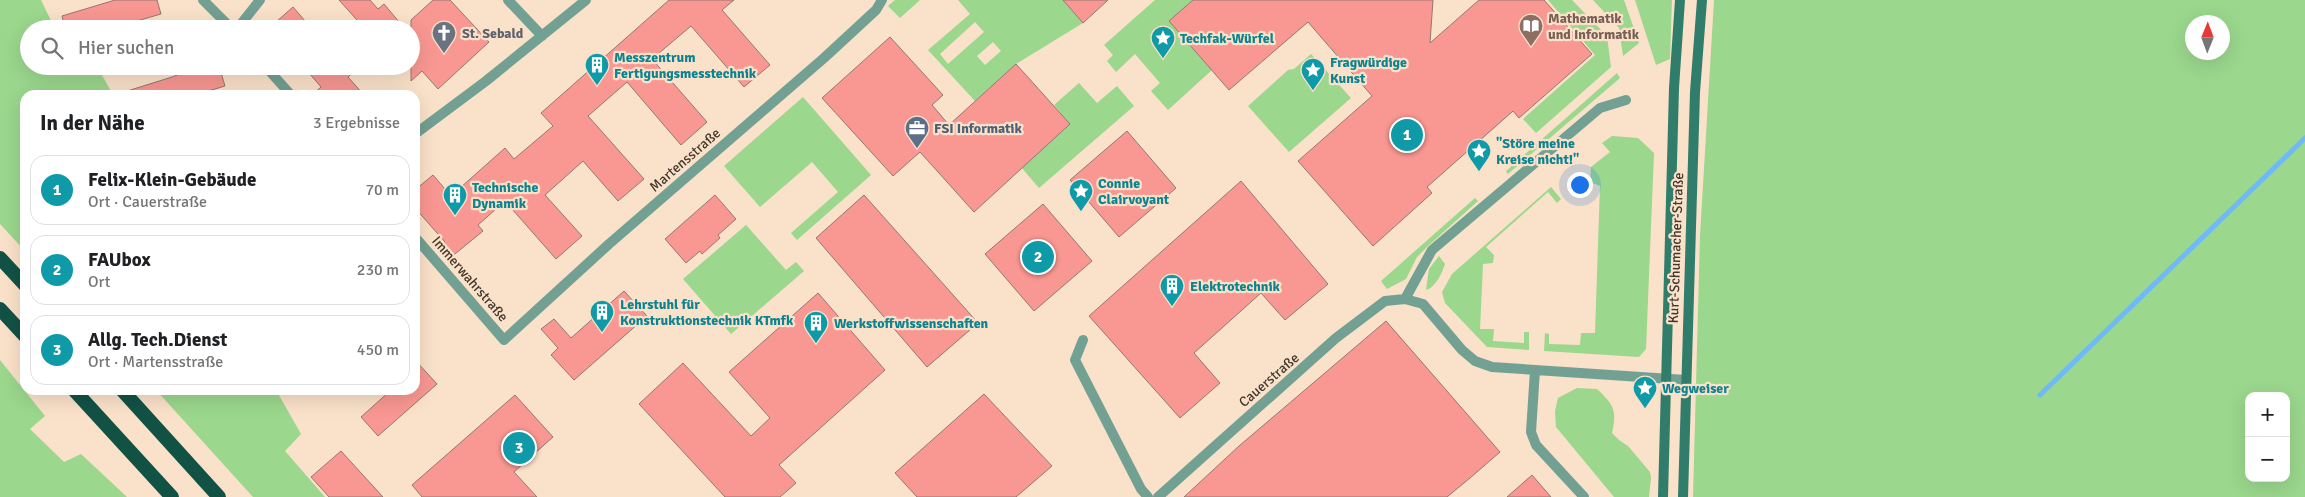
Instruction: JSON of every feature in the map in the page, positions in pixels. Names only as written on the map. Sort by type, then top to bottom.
[{"type":"highway","points":[[0,258],[20,280]]},
{"type":"highway","points":[[0,308],[20,330]]},
{"type":"highway","points":[[79,395],[172,497]]},
{"type":"highway","points":[[127,395],[219,497]]},
{"type":"main road","name":"Kurt-Schumacher-Straße","points":[[1663,497],[1674,88],[1680,0]]},
{"type":"main road","name":"Kurt-Schumacher-Straße","points":[[1683,497],[1696,92],[1702,0]]},
{"type":"street","points":[[203,0],[223,20]]},
{"type":"street","points":[[244,20],[260,0]]},
{"type":"street","points":[[508,0],[542,36]]},
{"type":"street","points":[[420,130],[586,0]]},
{"type":"street","name":"Martensstraße","points":[[504,340],[609,244],[824,58],[876,10],[882,0]]},
{"type":"street","points":[[273,75],[286,90]]},
{"type":"street","points":[[1626,100],[1600,108],[1432,250],[1405,298],[1423,304],[1462,350],[1475,361],[1492,367],[1686,380]]},
{"type":"street","name":"Immerwahrstraße","points":[[420,243],[504,340]]},
{"type":"street","name":"Cauerstraße","points":[[1158,497],[1358,320],[1385,301],[1405,298]]},
{"type":"street","points":[[1083,340],[1075,360],[1108,429],[1141,490],[1148,497]]},
{"type":"street","points":[[1535,370],[1532,432],[1536,445],[1584,497]]},
{"type":"green space","points":[[0,0],[41,0],[51,20],[20,20],[20,75],[102,75],[110,90],[20,90],[20,246],[0,224]]},
{"type":"green space","points":[[895,0],[920,0],[900,18],[888,6]]},
{"type":"green space","points":[[958,0],[1063,0],[1083,23],[1016,64],[975,101],[928,50],[970,14]],"holes":[[[975,22],[984,32],[948,64],[940,54]],[[993,42],[1001,51],[985,65],[977,56]]]},
{"type":"green space","points":[[1155,0],[1193,0],[1169,21],[1212,70],[1168,110],[1151,91],[1160,83],[1135,54],[1116,72],[1107,61],[1113,55],[1104,45]]},
{"type":"green space","points":[[1548,0],[1572,0],[1607,36],[1611,67],[1536,133],[1523,119],[1595,55]]},
{"type":"green space","points":[[1593,0],[1624,0],[1639,43],[1623,56],[1619,28]]},
{"type":"green space","points":[[1635,0],[1672,0],[1670,59],[1656,65]]},
{"type":"green space","points":[[1714,0],[2305,0],[2305,497],[1693,497],[1700,236]]},
{"type":"green space","points":[[1311,54],[1351,98],[1289,152],[1248,106],[1288,70],[1294,69]]},
{"type":"green space","points":[[1617,73],[1620,78],[1508,174],[1506,171]]},
{"type":"green space","points":[[1079,83],[1097,103],[1117,86],[1134,106],[1039,188],[1021,167],[1070,124],[1054,105]]},
{"type":"green space","points":[[803,97],[871,175],[797,240],[791,233],[838,192],[812,162],[760,207],[724,166]]},
{"type":"green space","points":[[1612,136],[1638,138],[1654,153],[1646,349],[1639,357],[1544,351],[1545,333],[1549,334],[1549,344],[1580,345],[1581,333],[1595,333],[1600,186],[1590,182],[1591,167],[1610,152],[1602,143]]},
{"type":"green space","points":[[1551,187],[1561,199],[1557,203],[1548,192],[1486,247],[1494,255],[1493,263],[1483,264],[1480,329],[1494,329],[1493,341],[1524,343],[1524,332],[1529,332],[1529,350],[1487,347],[1445,303],[1442,292],[1452,274]]},
{"type":"green space","points":[[1475,198],[1478,201],[1417,257],[1406,279],[1387,289],[1381,281]]},
{"type":"green space","points":[[746,225],[786,270],[796,262],[804,271],[731,334],[683,279]]},
{"type":"green space","points":[[1439,256],[1445,264],[1444,268],[1436,283],[1426,290],[1429,269]]},
{"type":"green space","points":[[0,360],[20,385],[20,395],[28,395],[45,416],[30,429],[64,462],[81,454],[127,497],[0,497]]},
{"type":"green space","points":[[1577,388],[1597,389],[1611,404],[1614,413],[1612,433],[1628,446],[1650,472],[1649,497],[1614,497],[1556,427],[1555,411],[1558,398]]},
{"type":"green space","points":[[161,395],[279,395],[301,434],[285,451],[325,497],[253,497]]},
{"type":"building","points":[[115,0],[157,0],[161,14],[140,20],[63,20],[62,16]]},
{"type":"building","points":[[339,0],[370,0],[378,9],[384,4],[397,20],[357,20]]},
{"type":"building","name":"St. Sebald","points":[[433,0],[450,0],[489,42],[438,89],[422,71],[420,73],[420,20],[411,20]]},
{"type":"building","points":[[669,0],[734,0],[722,10],[770,65],[744,87],[691,26],[652,59],[707,122],[681,145],[627,82],[588,116],[644,179],[618,201],[583,161],[545,195],[582,236],[556,259],[505,201],[478,225],[483,231],[450,258],[440,245],[445,242],[420,214],[420,186],[433,175],[451,196],[505,148],[514,159],[553,126],[541,113]]},
{"type":"building","points":[[1063,0],[1108,0],[1083,23]]},
{"type":"building","points":[[1193,0],[1433,0],[1430,43],[1479,0],[1544,0],[1592,54],[1519,118],[1513,111],[1427,187],[1432,193],[1373,246],[1298,161],[1372,96],[1308,22],[1229,90],[1169,21]]},
{"type":"building","points":[[293,7],[304,20],[278,20]]},
{"type":"building","points":[[890,37],[943,95],[932,105],[949,125],[1016,64],[1070,124],[974,212],[920,152],[893,176],[822,98]]},
{"type":"building","points":[[177,75],[222,75],[225,86],[212,90],[130,90]]},
{"type":"building","points":[[311,75],[350,75],[348,77],[360,90],[318,90],[321,87]]},
{"type":"building","name":"St. Sebald","points":[[411,75],[418,75],[411,81]]},
{"type":"building","points":[[1127,131],[1176,188],[1119,237],[1070,180]]},
{"type":"building","name":"Elektrotechnik","points":[[1241,181],[1328,284],[1285,320],[1261,293],[1194,353],[1220,383],[1180,418],[1089,316]]},
{"type":"building","points":[[715,195],[736,219],[718,235],[720,238],[702,254],[700,251],[686,263],[665,239]]},
{"type":"building","points":[[864,195],[978,323],[927,367],[816,238]]},
{"type":"building","points":[[1043,204],[1092,261],[1034,311],[985,254]]},
{"type":"building","name":"Lehrstuhl für Konstruktionstechnik KTmfk","points":[[624,291],[647,316],[574,380],[551,355],[558,348],[541,329],[554,319],[571,338]]},
{"type":"building","name":"Werkstoffwissenschaften","points":[[818,293],[885,370],[779,465],[796,483],[780,497],[725,497],[639,404],[683,363],[751,436],[770,418],[729,372]]},
{"type":"building","points":[[1386,321],[1500,452],[1447,497],[1184,497],[1239,446]]},
{"type":"building","points":[[420,365],[437,384],[378,436],[361,417],[385,395],[420,395]]},
{"type":"building","points":[[984,394],[1052,466],[1016,497],[917,497],[895,473]]},
{"type":"building","points":[[515,395],[553,437],[514,472],[537,497],[422,497],[412,485]]},
{"type":"building","points":[[341,451],[383,497],[329,497],[311,477]]},
{"type":"building","points":[[1532,475],[1551,497],[1507,497]]},
{"type":"waterway","points":[[2040,395],[2305,138]]},
{"type":"place","name":"Mathematik und Informatik","points":[[1531,47]]},
{"type":"place","name":"St. Sebald","points":[[444,54]]},
{"type":"place","name":"Techfak-Würfel","points":[[1163,59]]},
{"type":"place","name":"Messzentrum Fertigungsmesstechnik","points":[[597,86]]},
{"type":"place","name":"Fragwürdige Kunst","points":[[1313,91]]},
{"type":"place","name":"Felix-Klein-Gebäude","points":[[1407,135]]},
{"type":"place","name":"FSI Informatik","points":[[917,149]]},
{"type":"place","name":"\"Störe meine Kreise nicht!\"","points":[[1479,172]]},
{"type":"place","name":"Connie Clairvoyant","points":[[1081,212]]},
{"type":"place","name":"Technische Dynamik","points":[[455,216]]},
{"type":"place","name":"FAUbox","points":[[1038,257]]},
{"type":"place","name":"Elektrotechnik","points":[[1172,307]]},
{"type":"place","name":"Lehrstuhl für Konstruktionstechnik KTmfk","points":[[602,333]]},
{"type":"place","name":"Werkstoffwissenschaften","points":[[816,344]]},
{"type":"place","name":"Wegweiser","points":[[1645,409]]},
{"type":"place","name":"Allg. Tech.Dienst","points":[[519,448]]}]
